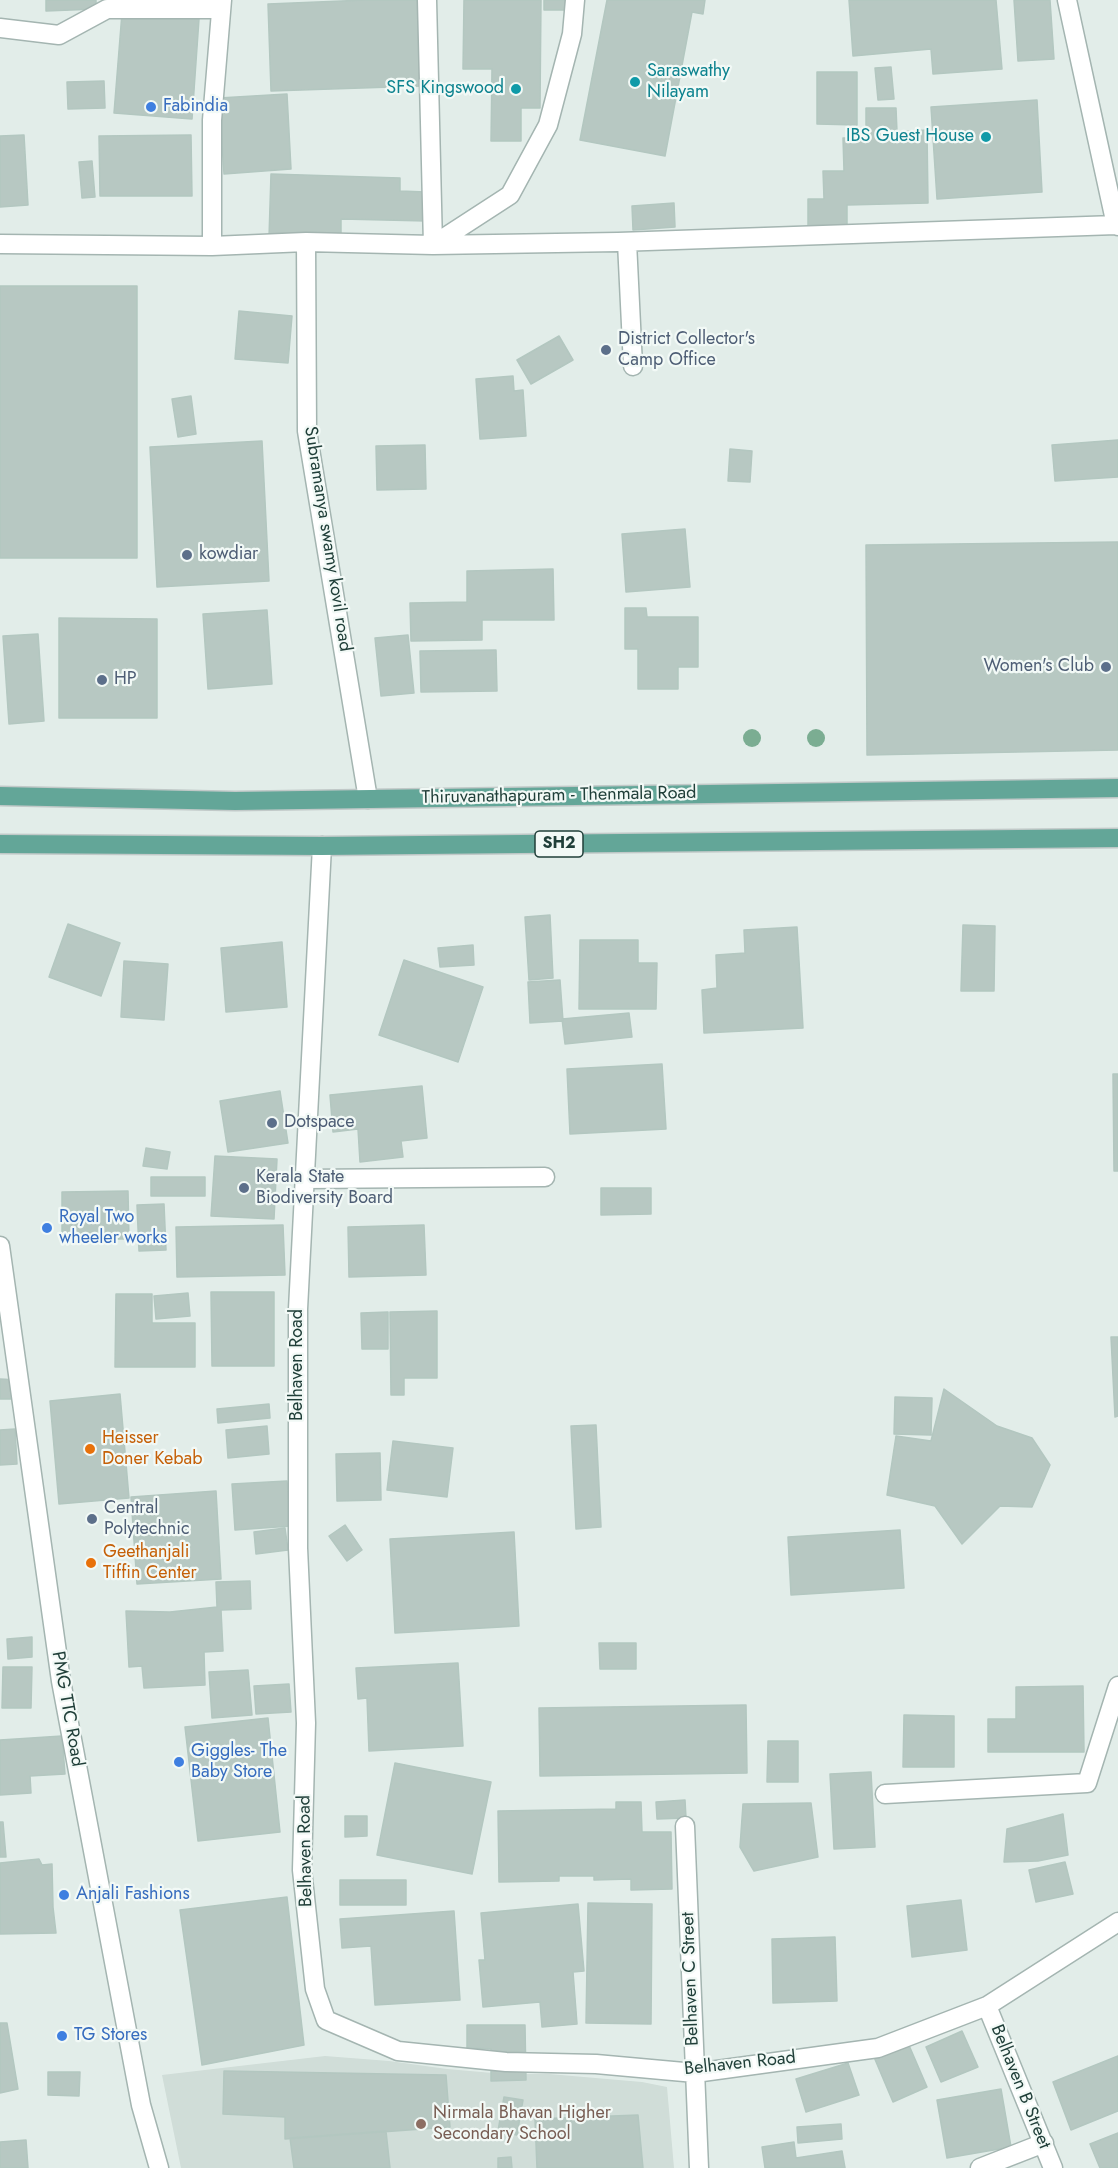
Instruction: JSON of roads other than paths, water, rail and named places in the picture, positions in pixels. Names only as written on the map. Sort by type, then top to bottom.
[{"type":"main road","name":"Thiruvanathapuram - Thenmala Road","points":[[0,796],[235,801],[1118,788]]},
{"type":"main road","name":"SH2","points":[[0,844],[322,846],[1118,838]]},
{"type":"street","points":[[427,0],[433,245]]},
{"type":"street","points":[[433,245],[510,195],[549,124],[572,34],[575,0]]},
{"type":"street","points":[[0,244],[212,246],[306,242],[433,245],[627,242],[1117,225],[1067,0]]},
{"type":"street","points":[[0,28],[59,35],[107,9],[221,5],[212,120],[212,246]]},
{"type":"street","name":"Subramanya swamy kovil road","points":[[306,242],[307,431],[368,799]]},
{"type":"street","points":[[627,242],[633,366]]},
{"type":"street","name":"Belhaven Road","points":[[322,846],[298,1308],[298,1548],[306,1723],[302,1870],[315,1989],[326,2020],[398,2051],[506,2062],[596,2064],[695,2073],[878,2048],[987,2006],[1118,1922]]},
{"type":"street","points":[[305,1179],[545,1176]]},
{"type":"street","name":"PMG TTC Road","points":[[0,1246],[61,1682],[141,2105],[159,2168]]},
{"type":"street","points":[[885,1794],[1087,1783],[1118,1686]]},
{"type":"street","name":"Belhaven C Street","points":[[685,1826],[699,2168]]},
{"type":"street","name":"Belhaven B Street","points":[[987,2006],[1053,2168]]},
{"type":"street","points":[[980,2168],[1044,2143]]},
{"type":"place","name":"Saraswathy Nilayam","points":[[635,82]]},
{"type":"place","name":"SFS Kingswood","points":[[516,89]]},
{"type":"place","name":"Fabindia","points":[[151,107]]},
{"type":"place","name":"IBS Guest House","points":[[986,137]]},
{"type":"place","name":"District Collector's Camp Office","points":[[606,350]]},
{"type":"place","name":"kowdiar","points":[[187,555]]},
{"type":"place","name":"Women's Club","points":[[1106,667]]},
{"type":"place","name":"HP","points":[[102,680]]},
{"type":"place","name":"Dotspace","points":[[272,1123]]},
{"type":"place","name":"Kerala State Biodiversity Board","points":[[244,1188]]},
{"type":"place","name":"Royal Two wheeler works","points":[[47,1228]]},
{"type":"place","name":"Heisser Doner Kebab","points":[[90,1449]]},
{"type":"place","name":"Central Polytechnic","points":[[92,1519]]},
{"type":"place","name":"Geethanjali Tiffin Center","points":[[91,1563]]},
{"type":"place","name":"Giggles- The Baby Store","points":[[179,1762]]},
{"type":"place","name":"Anjali Fashions","points":[[64,1895]]},
{"type":"place","name":"TG Stores","points":[[62,2036]]},
{"type":"place","name":"Nirmala Bhavan Higher Secondary School","points":[[421,2124]]}]
